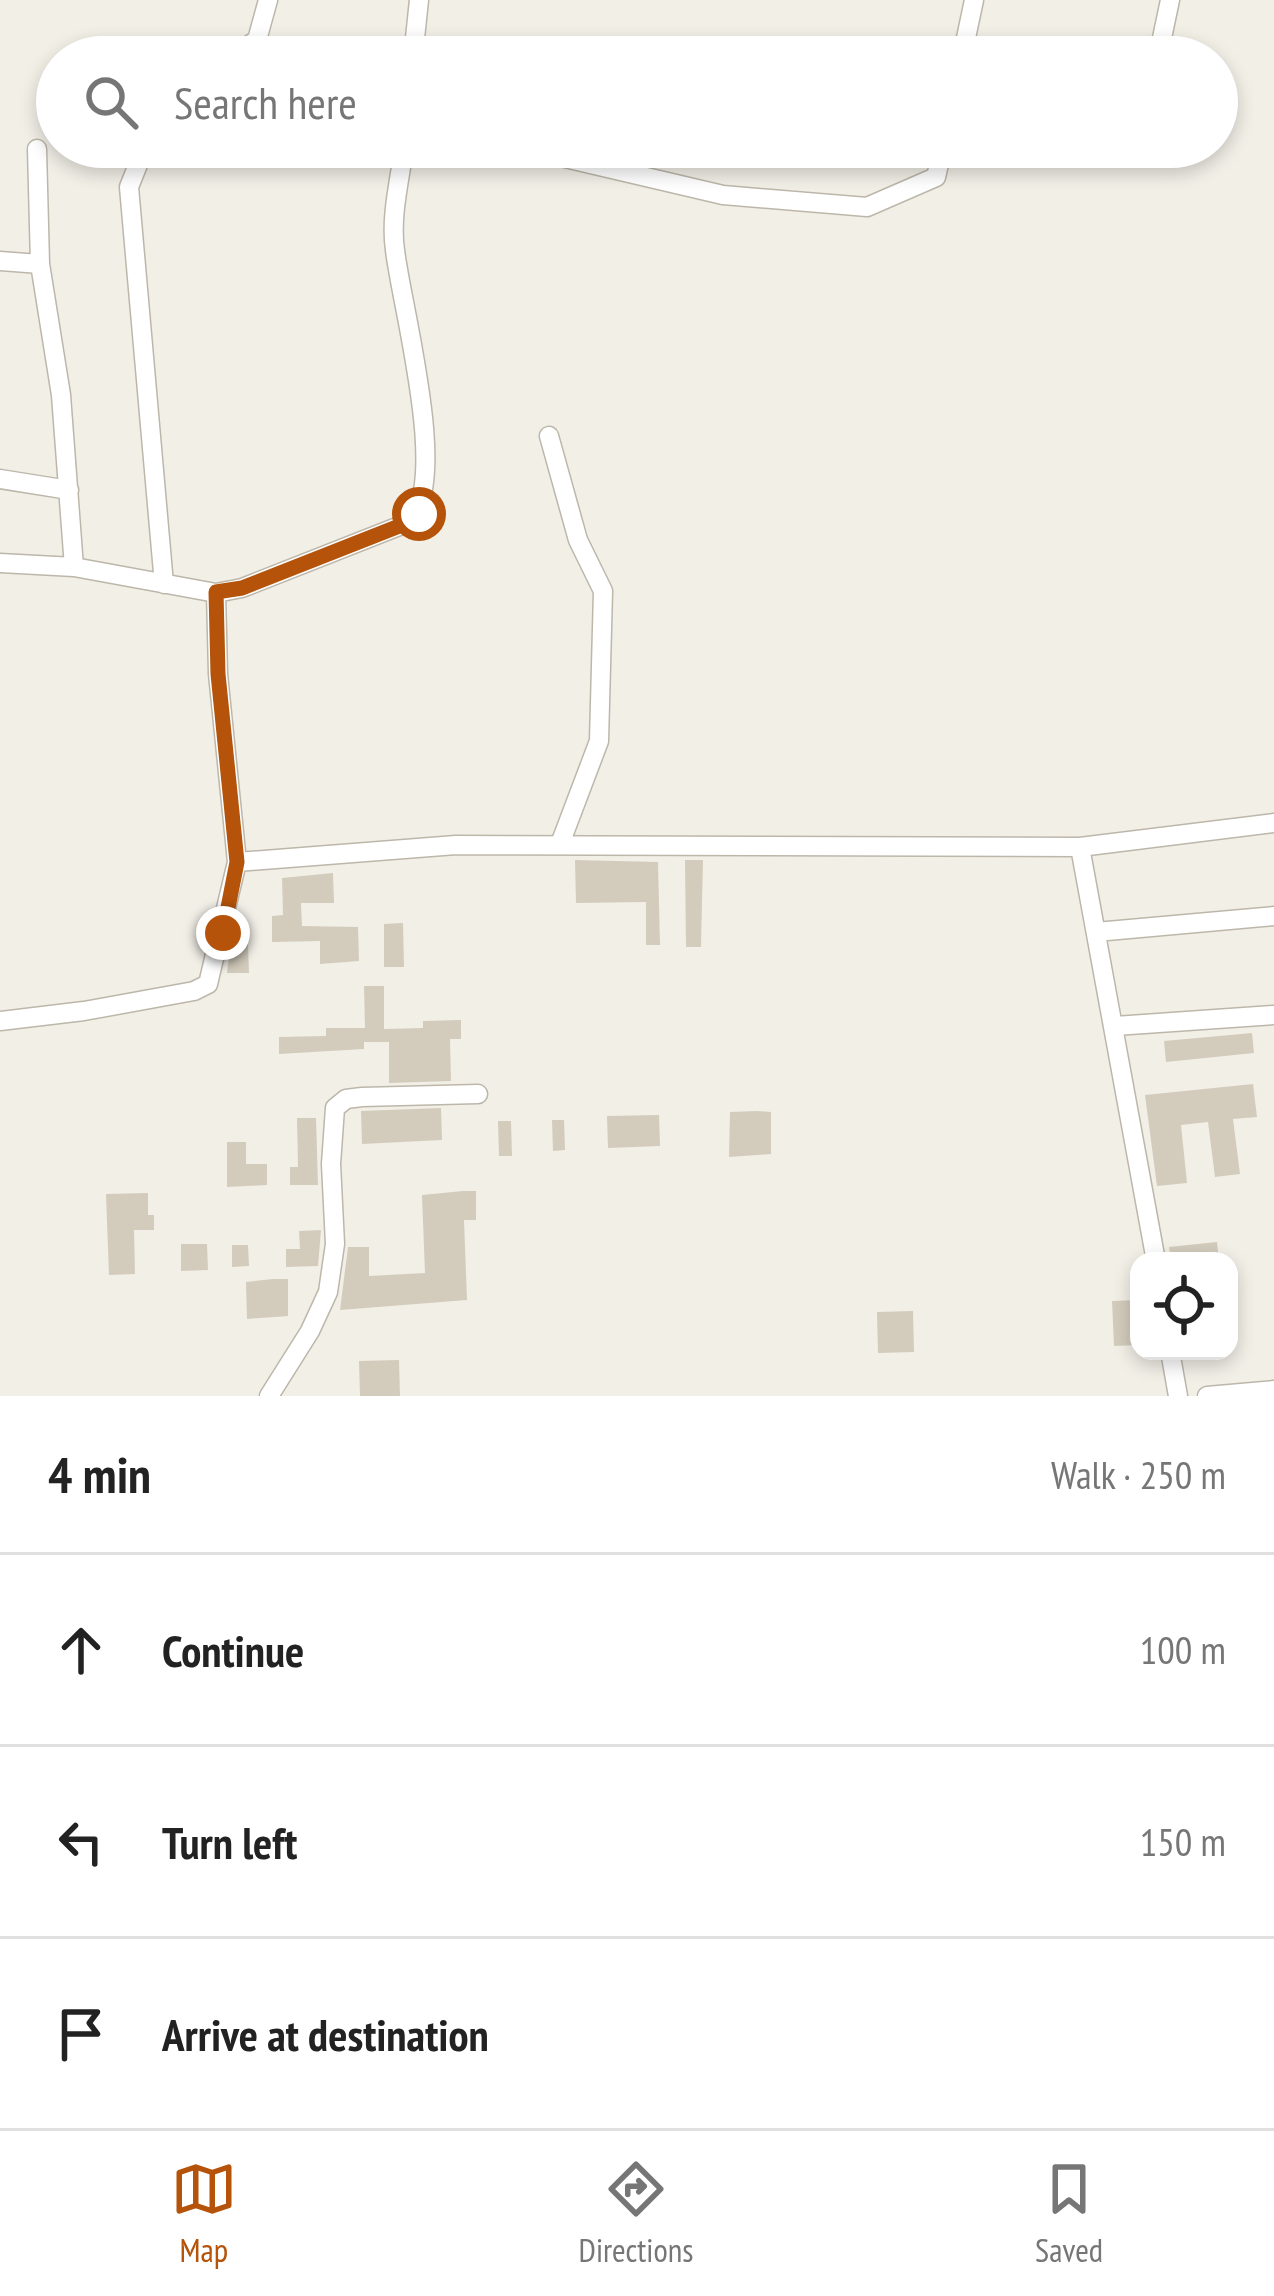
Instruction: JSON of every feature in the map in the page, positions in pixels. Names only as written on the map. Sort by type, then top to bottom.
[{"type":"street","points":[[258,36],[268,0]]},
{"type":"street","points":[[415,36],[419,0]]},
{"type":"street","points":[[966,36],[974,0]]},
{"type":"street","points":[[1162,36],[1170,0]]},
{"type":"street","points":[[37,168],[40,264],[61,395],[74,567]]},
{"type":"street","points":[[136,168],[128,187],[164,584]]},
{"type":"street","points":[[0,563],[74,567],[216,592],[242,588],[407,523],[419,514],[424,497],[422,408],[394,249],[402,168]]},
{"type":"street","points":[[608,168],[723,195],[867,207],[936,177],[938,168]]},
{"type":"street","points":[[0,261],[40,264]]},
{"type":"street","points":[[549,436],[578,540],[603,591],[599,741],[560,844]]},
{"type":"street","points":[[0,479],[69,490]]},
{"type":"street","points":[[0,1021],[83,1011],[194,991],[208,984],[237,862],[218,674],[216,592]]},
{"type":"street","points":[[237,862],[400,848],[560,844],[1080,847],[1274,823]]},
{"type":"street","points":[[1080,847],[1154,1252]]},
{"type":"street","points":[[1096,932],[1274,916]]},
{"type":"street","points":[[1115,1026],[1274,1015]]},
{"type":"street","points":[[269,1396],[328,1292],[335,1244],[331,1164],[335,1108],[346,1099],[362,1097],[478,1094]]},
{"type":"street","points":[[1172,1360],[1178,1396]]},
{"type":"street","points":[[1207,1396],[1274,1390]]},
{"type":"building","points":[[575,860],[658,862],[660,945],[646,945],[646,902],[576,903]]},
{"type":"building","points":[[685,860],[703,860],[701,947],[686,947]]},
{"type":"building","points":[[333,873],[334,903],[301,903],[302,926],[358,927],[359,961],[320,964],[320,941],[272,942],[272,916],[283,915],[282,878]]},
{"type":"building","points":[[403,923],[404,967],[384,967],[384,924]]},
{"type":"building","points":[[231,944],[248,944],[249,973],[227,973]]},
{"type":"building","points":[[364,986],[384,986],[384,1029],[461,1020],[461,1039],[450,1039],[451,1081],[389,1083],[389,1042],[364,1042],[364,1049],[279,1054],[279,1037],[326,1036],[326,1028],[365,1028]]},
{"type":"building","points":[[1252,1033],[1254,1053],[1166,1062],[1164,1041]]},
{"type":"building","points":[[1253,1084],[1257,1117],[1233,1119],[1240,1174],[1215,1177],[1208,1122],[1181,1125],[1187,1183],[1157,1186],[1145,1095]]},
{"type":"building","points":[[441,1108],[442,1140],[362,1144],[361,1111]]},
{"type":"building","points":[[730,1112],[771,1112],[771,1154],[729,1157]]},
{"type":"building","points":[[659,1115],[660,1146],[608,1148],[607,1116]]},
{"type":"building","points":[[297,1118],[316,1118],[318,1185],[290,1185],[290,1167],[298,1167]]},
{"type":"building","points":[[552,1120],[564,1120],[565,1150],[553,1151]]},
{"type":"building","points":[[498,1121],[511,1121],[512,1156],[499,1156]]},
{"type":"building","points":[[227,1142],[246,1142],[246,1164],[267,1164],[267,1185],[227,1187]]},
{"type":"building","points":[[476,1191],[476,1220],[464,1220],[467,1300],[340,1310],[348,1247],[369,1247],[369,1276],[425,1273],[422,1195]]},
{"type":"building","points":[[148,1193],[154,1230],[134,1230],[135,1274],[109,1275],[106,1194]]},
{"type":"building","points":[[321,1230],[318,1266],[286,1267],[286,1249],[300,1249],[299,1231]]},
{"type":"building","points":[[1217,1242],[1218,1252],[1170,1252],[1169,1247]]},
{"type":"building","points":[[181,1244],[207,1244],[208,1270],[181,1271]]},
{"type":"building","points":[[232,1245],[248,1245],[249,1266],[232,1267]]},
{"type":"building","points":[[288,1279],[288,1316],[247,1319],[246,1282]]},
{"type":"building","points":[[1130,1300],[1130,1345],[1114,1346],[1112,1301]]},
{"type":"building","points":[[913,1311],[914,1352],[878,1353],[877,1312]]},
{"type":"building","points":[[399,1360],[400,1396],[360,1396],[359,1361]]},
{"type":"route","points":[[223,933],[237,862],[218,674],[216,592],[242,588],[407,523],[419,514]]}]
